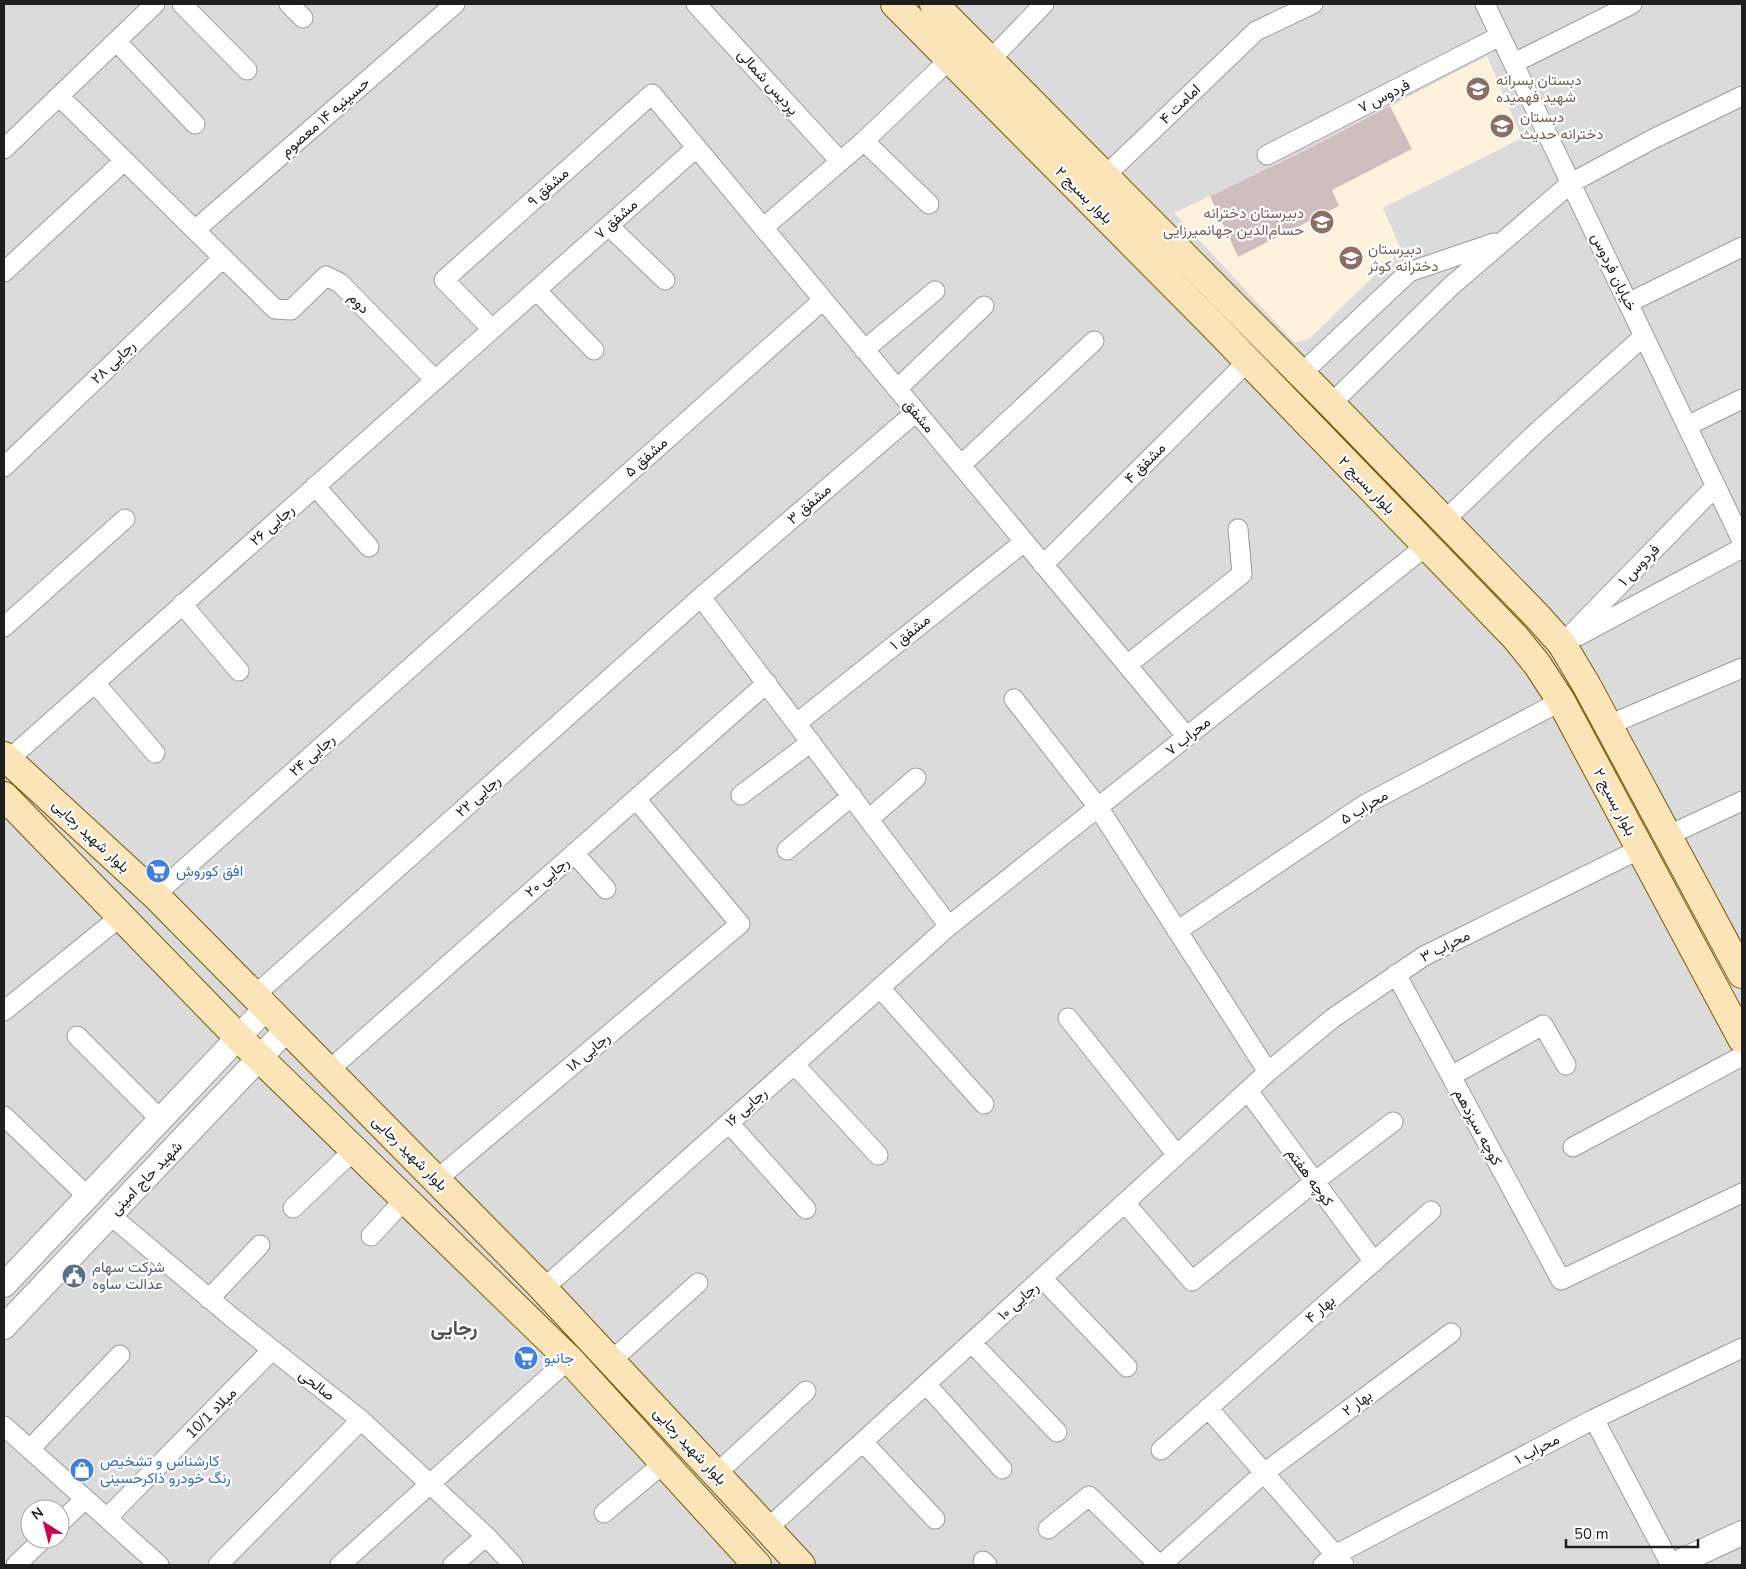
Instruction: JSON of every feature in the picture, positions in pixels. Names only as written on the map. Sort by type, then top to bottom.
[{"type":"main road","name":"بلوار بسیج ۲","points":[[895,4],[1248,361],[1515,637],[1537,664],[1561,700],[1742,1039]]},
{"type":"main road","name":"بلوار بسیج ۲","points":[[934,4],[1331,404],[1538,616],[1562,644],[1609,725],[1667,836],[1735,946],[1742,974]]},
{"type":"main road","points":[[1537,664],[1562,644]]},
{"type":"main road","name":"بلوار شهید رجایی","points":[[6,758],[155,895],[436,1180],[543,1289],[801,1565]]},
{"type":"main road","name":"بلوار شهید رجایی","points":[[4,796],[260,1058],[569,1359],[664,1463],[749,1563]]},
{"type":"street","points":[[4,149],[155,4]]},
{"type":"street","points":[[182,4],[248,70]]},
{"type":"street","points":[[289,4],[303,18]]},
{"type":"street","name":"حسینیه ۱۴ معصوم","points":[[195,230],[455,4]]},
{"type":"street","name":"پردیس شمالی","points":[[696,4],[840,161]]},
{"type":"street","points":[[990,60],[1044,4]]},
{"type":"street","name":"امامت ۴","points":[[1105,176],[1256,31],[1313,4]]},
{"type":"street","name":"خیابان فردوس","points":[[1485,4],[1742,541]]},
{"type":"street","points":[[1514,63],[1632,4]]},
{"type":"street","name":"فردوس ۷","points":[[1267,155],[1500,36]]},
{"type":"street","points":[[116,41],[196,124]]},
{"type":"street","points":[[763,228],[864,140],[950,59]]},
{"type":"street","points":[[1000,110],[1020,91]]},
{"type":"street","name":"مشفق","points":[[652,94],[1187,737]]},
{"type":"street","name":"مشفق ۹","points":[[492,329],[444,280],[652,94]]},
{"type":"street","points":[[59,96],[223,258]]},
{"type":"street","points":[[1331,404],[1450,287],[1571,183],[1653,139],[1742,96]]},
{"type":"street","points":[[864,140],[929,204]]},
{"type":"street","name":"مشفق ۷","points":[[536,290],[696,148]]},
{"type":"street","points":[[4,272],[124,161]]},
{"type":"street","points":[[608,226],[666,280]]},
{"type":"street","points":[[1301,374],[1409,272],[1504,240]]},
{"type":"street","points":[[1628,304],[1742,247]]},
{"type":"street","name":"دوم","points":[[223,258],[275,309],[291,310],[326,276],[340,283],[435,380]]},
{"type":"street","name":"رجایی ۲۸","points":[[4,467],[223,258]]},
{"type":"street","points":[[536,290],[594,350]]},
{"type":"street","name":"رجایی ۲۶","points":[[6,758],[95,683],[536,290]]},
{"type":"street","points":[[864,350],[935,291]]},
{"type":"street","name":"مشفق ۵","points":[[470,615],[823,300]]},
{"type":"street","points":[[897,389],[984,306]]},
{"type":"street","points":[[1444,521],[1538,431],[1644,336]]},
{"type":"street","points":[[961,465],[1094,341]]},
{"type":"street","name":"مشفق ۴","points":[[1043,565],[1248,361]]},
{"type":"street","points":[[1687,426],[1742,399]]},
{"type":"street","name":"مشفق ۳","points":[[701,597],[916,412]]},
{"type":"street","points":[[315,486],[369,547]]},
{"type":"street","name":"فردوس ۱","points":[[1562,644],[1716,486]]},
{"type":"street","points":[[4,627],[125,519]]},
{"type":"street","points":[[1127,665],[1242,574],[1238,529]]},
{"type":"street","name":"مشفق ۱","points":[[797,723],[1024,542]]},
{"type":"street","name":"محراب ۷","points":[[950,926],[1426,546]]},
{"type":"street","points":[[1562,644],[1742,548]]},
{"type":"street","points":[[701,597],[950,926]]},
{"type":"street","name":"رجایی ۲۲","points":[[260,1002],[701,597]]},
{"type":"street","points":[[182,604],[239,671]]},
{"type":"street","name":"رجایی ۲۴","points":[[155,895],[470,615]]},
{"type":"street","points":[[1609,725],[1742,668]]},
{"type":"street","points":[[95,683],[155,753]]},
{"type":"street","name":"رجایی ۲۰","points":[[328,1071],[767,683]]},
{"type":"street","points":[[1014,699],[1098,808],[1268,1072]]},
{"type":"street","name":"محراب ۵","points":[[1177,931],[1364,805],[1561,700]]},
{"type":"street","points":[[741,794],[811,742]]},
{"type":"street","points":[[869,819],[916,778]]},
{"type":"street","points":[[786,850],[852,796]]},
{"type":"street","name":"رجایی ۱۸","points":[[436,1180],[740,924],[636,799]]},
{"type":"street","points":[[1667,836],[1742,800]]},
{"type":"street","name":"محراب ۳","points":[[1268,1072],[1333,1018],[1424,956],[1640,849]]},
{"type":"street","points":[[574,853],[606,889]]},
{"type":"street","points":[[4,1011],[121,916]]},
{"type":"street","name":"رجایی ۱۶","points":[[543,1289],[950,926]]},
{"type":"street","name":"کوچه سیزدهم","points":[[1396,974],[1561,1280],[1742,1193]]},
{"type":"street","points":[[880,988],[984,1104]]},
{"type":"street","name":"شهید حاج امینی","points":[[4,1285],[203,1075],[238,1036],[260,1002]]},
{"type":"street","points":[[1068,1018],[1177,1156]]},
{"type":"street","points":[[1451,1076],[1544,1025],[1566,1065]]},
{"type":"street","name":"شهید حاج امینی","points":[[4,1327],[287,1029]]},
{"type":"street","points":[[77,1036],[160,1120]]},
{"type":"street","points":[[1573,1146],[1742,1056]]},
{"type":"street","points":[[794,1064],[878,1155]]},
{"type":"street","name":"رجایی ۱۰","points":[[767,1529],[1268,1072]]},
{"type":"street","points":[[203,1075],[212,1074],[220,1078],[224,1086],[224,1096]]},
{"type":"street","name":"کوچه هفتم","points":[[1248,1091],[1374,1262]]},
{"type":"street","points":[[4,1116],[87,1196]]},
{"type":"street","points":[[1125,1203],[1192,1281],[1314,1182],[1393,1122]]},
{"type":"street","points":[[729,1123],[806,1209]]},
{"type":"street","points":[[293,1208],[354,1150]]},
{"type":"street","points":[[371,1236],[405,1199]]},
{"type":"street","name":"بهار ۴","points":[[1161,1450],[1431,1211]]},
{"type":"street","name":"صالحی","points":[[110,1215],[209,1299],[361,1420],[486,1536],[513,1565]]},
{"type":"street","points":[[209,1299],[260,1245]]},
{"type":"street","points":[[1042,1278],[1127,1367]]},
{"type":"street","points":[[611,1361],[698,1283]]},
{"type":"street","name":"بهار ۲","points":[[1160,1565],[1264,1473],[1451,1333]]},
{"type":"street","points":[[972,1343],[1057,1432]]},
{"type":"street","name":"محراب ۱","points":[[1334,1562],[1594,1419],[1742,1348]]},
{"type":"street","name":"میلاد 10/1","points":[[106,1518],[272,1350]]},
{"type":"street","points":[[30,1449],[120,1355]]},
{"type":"street","points":[[340,1565],[569,1359]]},
{"type":"street","points":[[926,1384],[1002,1469]]},
{"type":"street","points":[[716,1474],[806,1391]]},
{"type":"street","points":[[1208,1408],[1264,1473],[1334,1562]]},
{"type":"street","points":[[1594,1419],[1672,1565],[1742,1533]]},
{"type":"street","points":[[218,1565],[361,1420]]},
{"type":"street","points":[[4,1426],[159,1565]]},
{"type":"street","points":[[863,1442],[935,1519]]},
{"type":"street","points":[[604,1513],[664,1463]]},
{"type":"street","points":[[1048,1529],[1089,1496],[1160,1565]]},
{"type":"street","points":[[70,1513],[85,1499]]},
{"type":"street","points":[[453,1565],[486,1536]]},
{"type":"street","points":[[16,1565],[33,1549]]},
{"type":"shaded area","points":[[4,4],[1742,4],[1742,1565],[4,1565]]},
{"type":"shaded area","points":[[1487,56],[1522,138],[1383,208],[1401,250],[1310,338],[1295,343],[1174,213],[1310,148]]},
{"type":"building","points":[[1390,106],[1412,149],[1332,190],[1339,206],[1238,257],[1210,196],[1310,148]]},
{"type":"place","name":"دبستان پسرانه شهید فهمیده","points":[[1478,89]]},
{"type":"place","name":"دبستان دخترانه حدیث","points":[[1502,126]]},
{"type":"place","name":"دبیرستان دخترانه حسام‌الدین جهانمیرزایی","points":[[1322,222]]},
{"type":"place","name":"دبیرستان دخترانه کوثر","points":[[1351,258]]},
{"type":"place","name":"افق کوروش","points":[[158,871]]},
{"type":"place","name":"شرکت سهام عدالت ساوه","points":[[74,1276]]},
{"type":"place","name":"جانبو","points":[[526,1358]]},
{"type":"place","name":"کارشناس و تشخیص رنگ خودرو ذاکرحسینی","points":[[82,1470]]},
{"type":"district","name":"رجایی","points":[[454,1328]]}]
